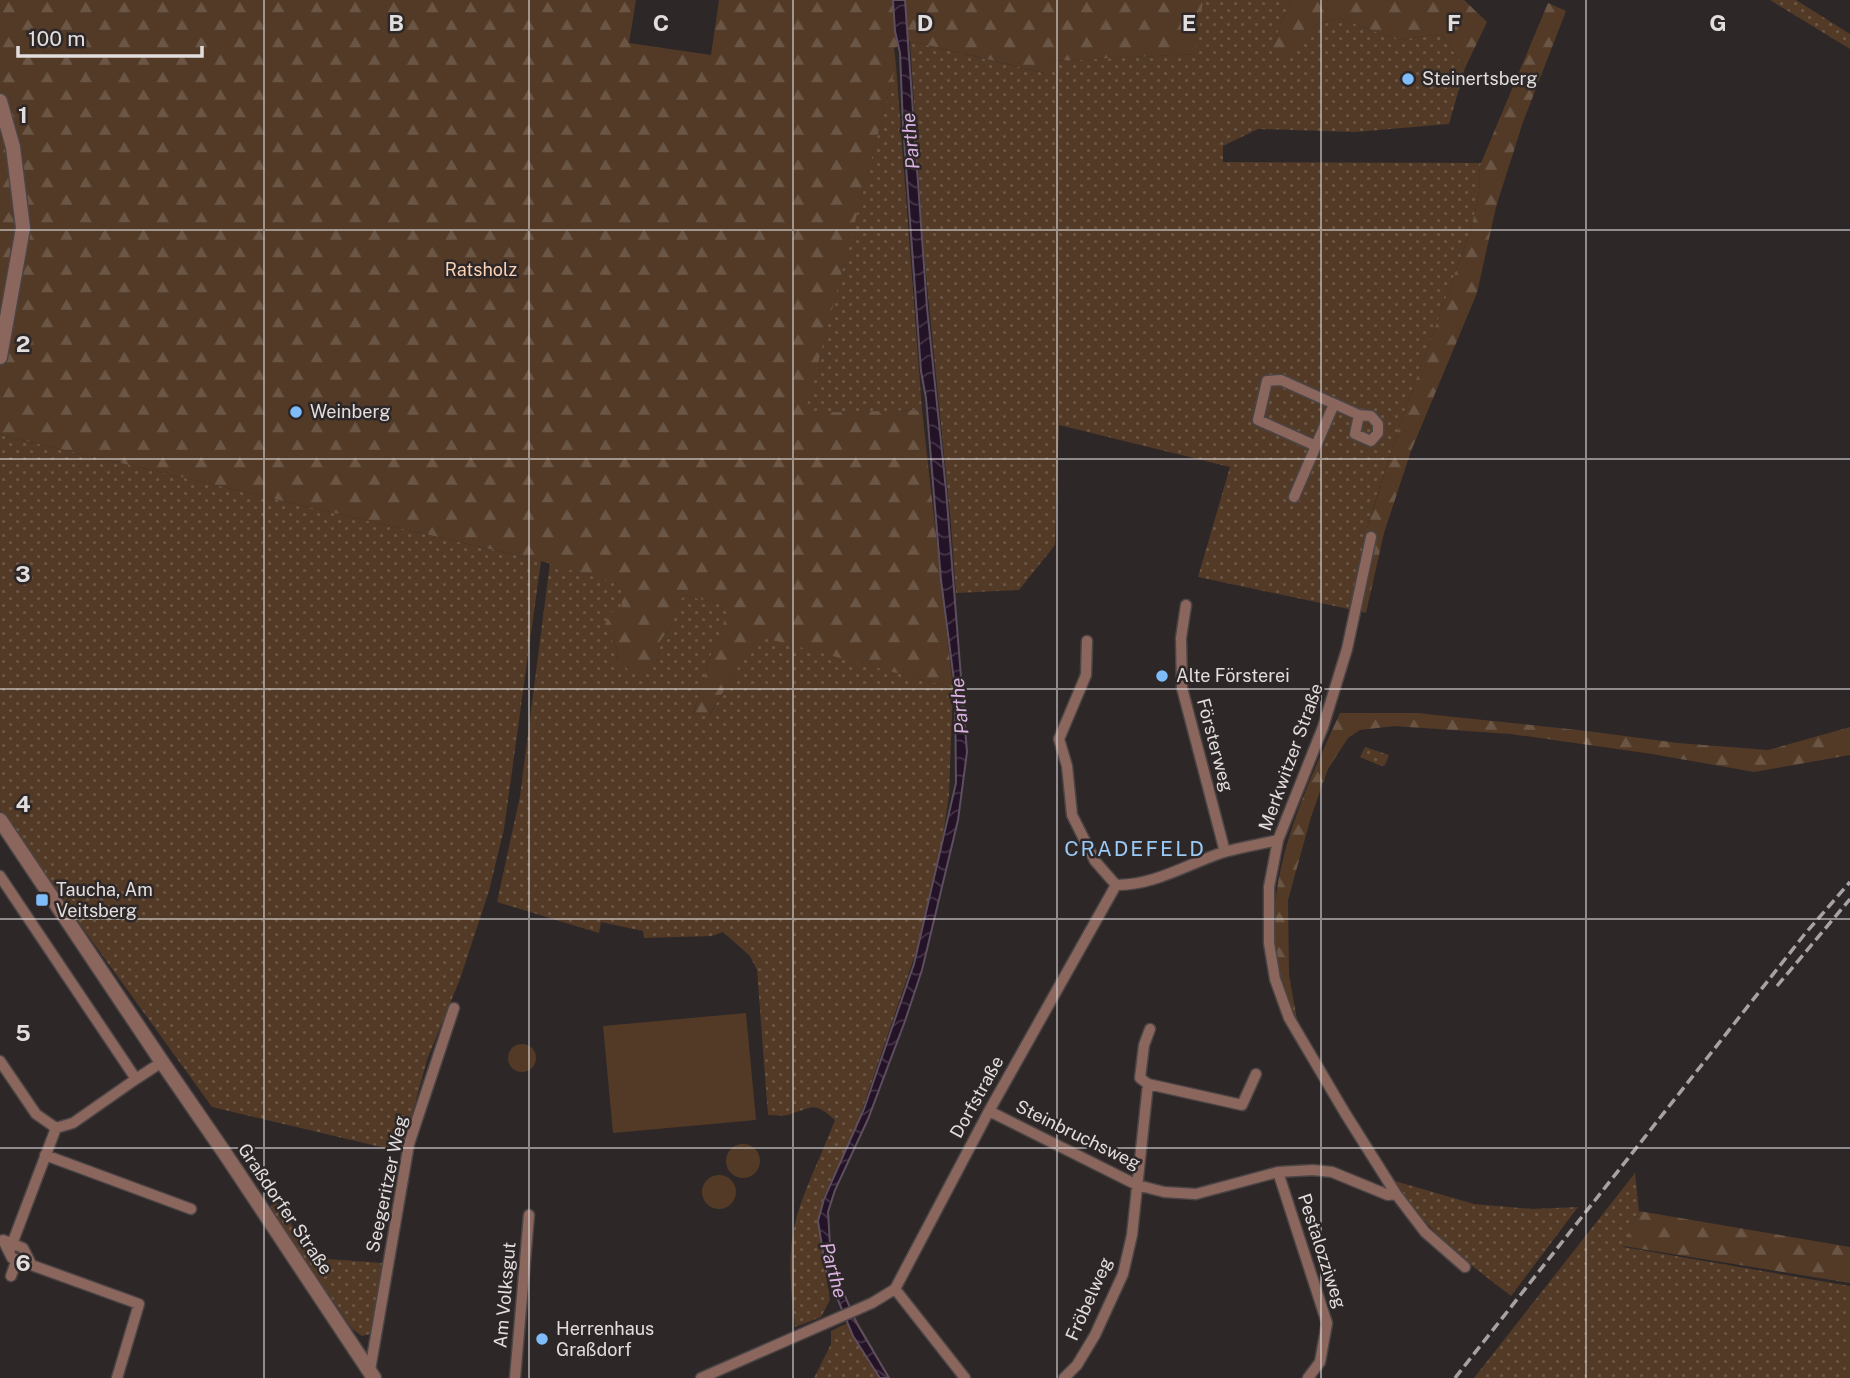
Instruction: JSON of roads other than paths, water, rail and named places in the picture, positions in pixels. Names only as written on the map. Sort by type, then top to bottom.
[{"type":"street","points":[[0,101],[13,147],[23,228],[0,357]]},
{"type":"street","points":[[1316,446],[1258,420],[1267,381],[1281,380],[1359,415]]},
{"type":"street","points":[[1294,496],[1334,404]]},
{"type":"street","name":"Merkwitzer Straße","points":[[1371,537],[1343,662],[1323,727],[1278,840],[1269,887],[1269,943],[1275,979],[1289,1018],[1345,1113],[1396,1194],[1425,1232],[1465,1267]]},
{"type":"street","name":"Försterweg","points":[[1186,605],[1181,638],[1182,688],[1225,852]]},
{"type":"street","points":[[1087,641],[1086,675],[1059,739],[1067,766],[1072,815],[1095,861],[1116,885],[1136,885],[1157,880],[1225,852],[1278,840]]},
{"type":"street","name":"Graßdorfer Straße","points":[[0,821],[372,1374]]},
{"type":"street","points":[[0,876],[136,1079]]},
{"type":"street","name":"Dorfstraße","points":[[895,1289],[989,1111],[1116,885]]},
{"type":"street","name":"Seegeritzer Weg","points":[[372,1374],[409,1144],[454,1009]]},
{"type":"street","name":"Fröbelweg","points":[[1064,1378],[1077,1365],[1095,1335],[1123,1274],[1132,1235],[1138,1185],[1148,1084],[1140,1078],[1144,1045],[1150,1029]]},
{"type":"street","points":[[0,1061],[36,1114],[56,1128]]},
{"type":"street","points":[[56,1128],[73,1123],[162,1062]]},
{"type":"street","points":[[1148,1084],[1242,1105],[1256,1074]]},
{"type":"street","name":"Steinbruchsweg","points":[[989,1111],[1138,1185],[1164,1192],[1196,1194],[1278,1172],[1313,1170],[1332,1172],[1388,1195],[1396,1194]]},
{"type":"street","points":[[11,1276],[8,1247],[56,1128]]},
{"type":"street","points":[[45,1155],[191,1209]]},
{"type":"street","name":"Pestalozziweg","points":[[1278,1172],[1327,1323],[1320,1362],[1307,1378]]},
{"type":"street","name":"Am Volksgut","points":[[514,1378],[529,1215]]},
{"type":"street","points":[[8,1247],[23,1248],[31,1264],[139,1304],[117,1378]]},
{"type":"street","points":[[701,1378],[872,1303],[895,1289],[965,1378]]},
{"type":"water","name":"Parthe","points":[[893,0],[905,0],[927,308],[946,490],[967,752],[958,820],[922,970],[868,1119],[835,1190],[828,1212],[834,1270],[856,1322],[889,1378],[880,1378],[853,1336],[826,1271],[818,1221],[824,1199],[864,1109],[914,964],[956,783],[955,688],[941,580],[926,398],[921,371],[900,53]]},
{"type":"railway","points":[[1455,1378],[1804,935],[1850,882]]},
{"type":"railway","points":[[1777,986],[1850,899]]},
{"type":"place","name":"Steinertsberg","points":[[1408,79]]},
{"type":"place","name":"Weinberg","points":[[296,412]]},
{"type":"place","name":"Alte Försterei","points":[[1162,676]]},
{"type":"place","name":"Taucha, Am Veitsberg","points":[[42,900]]},
{"type":"place","name":"Herrenhaus Graßdorf","points":[[542,1339]]},
{"type":"district","name":"CRADEFELD","points":[[1135,849]]},
{"type":"park label","name":"Ratsholz","points":[[481,270]]}]
